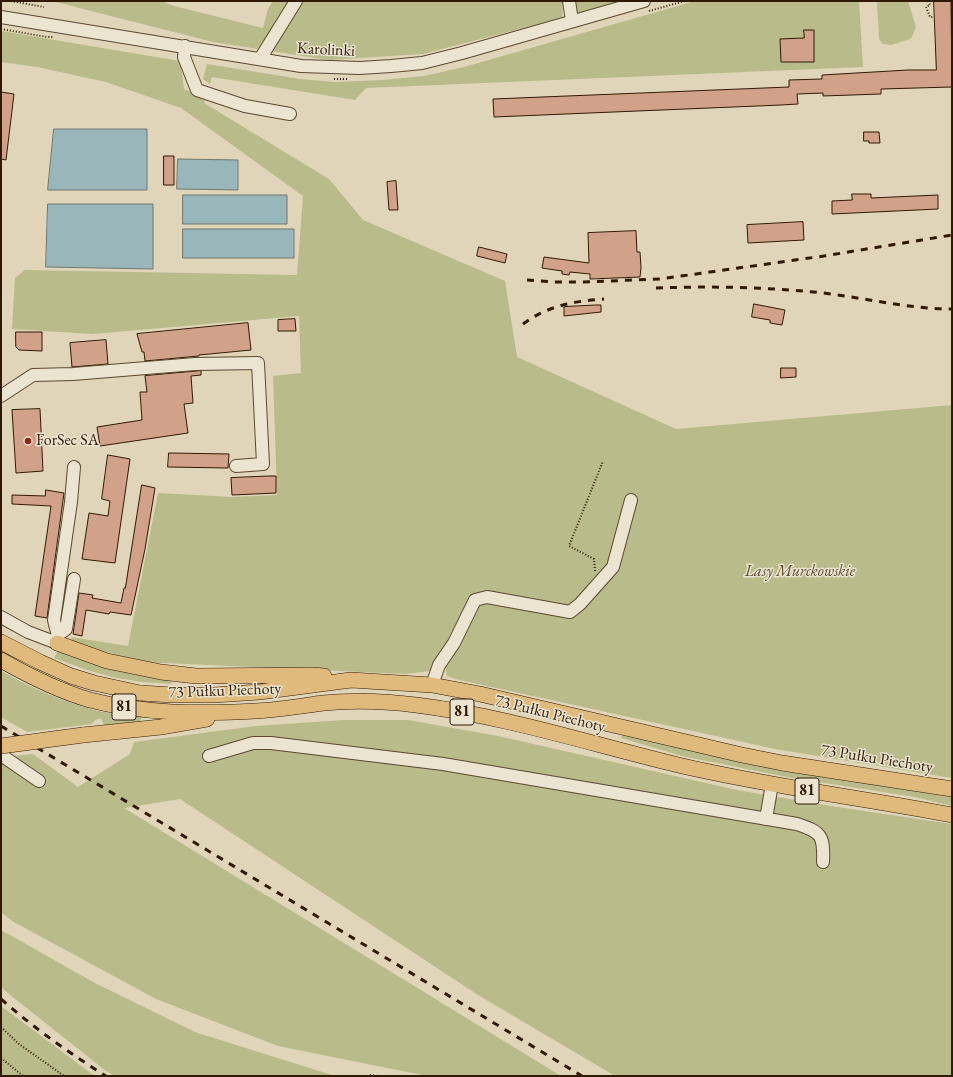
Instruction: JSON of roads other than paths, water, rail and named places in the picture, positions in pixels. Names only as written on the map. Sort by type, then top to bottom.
[{"type":"main road","points":[[58,639],[107,661],[161,672],[196,676],[313,675],[351,680]]},
{"type":"main road","name":"73 Pułku Piechoty","points":[[1,642],[71,676],[94,683],[140,693],[214,695],[259,692],[351,680],[432,685],[480,694],[742,755],[782,763],[952,790]]},
{"type":"main road","name":"73 Pułku Piechoty","points":[[1,660],[57,688],[89,699],[117,706],[175,712],[256,711],[326,703],[367,702],[416,705],[504,721],[679,765],[772,784],[952,815]]},
{"type":"main road","points":[[1,746],[161,727],[256,711]]},
{"type":"street","points":[[260,59],[296,1]]},
{"type":"street","points":[[569,1],[572,21]]},
{"type":"street","name":"Karolinki","points":[[1,17],[301,66],[330,67],[384,66],[422,62],[462,53],[572,21],[646,6]]},
{"type":"street","points":[[185,46],[184,57],[197,90],[245,106],[290,114]]},
{"type":"street","points":[[1,396],[33,375],[73,374],[195,364],[258,364],[263,464],[236,466]]},
{"type":"street","points":[[58,639],[54,620],[71,502],[74,467]]},
{"type":"street","points":[[432,685],[439,665],[454,643],[476,600],[486,597],[570,612],[580,604],[613,567],[631,500]]},
{"type":"street","points":[[58,639],[66,629],[74,579]]},
{"type":"street","points":[[1,617],[28,632],[58,639]]},
{"type":"street","points":[[209,756],[253,743],[271,743],[443,764],[797,824],[817,831],[823,843],[823,862]]},
{"type":"street","points":[[1,755],[38,781]]},
{"type":"street","points":[[766,819],[772,784]]},
{"type":"water","points":[[54,129],[147,129],[147,190],[48,190]]},
{"type":"water","points":[[178,159],[238,160],[238,190],[177,189]]},
{"type":"water","points":[[183,195],[287,195],[287,224],[183,224]]},
{"type":"water","points":[[48,204],[153,204],[153,269],[46,267]]},
{"type":"water","points":[[183,229],[294,229],[294,258],[183,258]]},
{"type":"railway","points":[[527,280],[583,282],[660,279],[824,256],[952,235]]},
{"type":"railway","points":[[656,288],[718,287],[781,289],[839,295],[936,309],[952,309]]},
{"type":"railway","points":[[523,324],[551,309],[582,301],[604,299]]},
{"type":"railway","points":[[1,726],[582,1076]]},
{"type":"railway","points":[[1,999],[52,1040],[106,1076]]},
{"type":"place","name":"ForSec SA","points":[[28,441]]},
{"type":"park label","name":"Lasy Murckowskie","points":[[800,572]]}]
